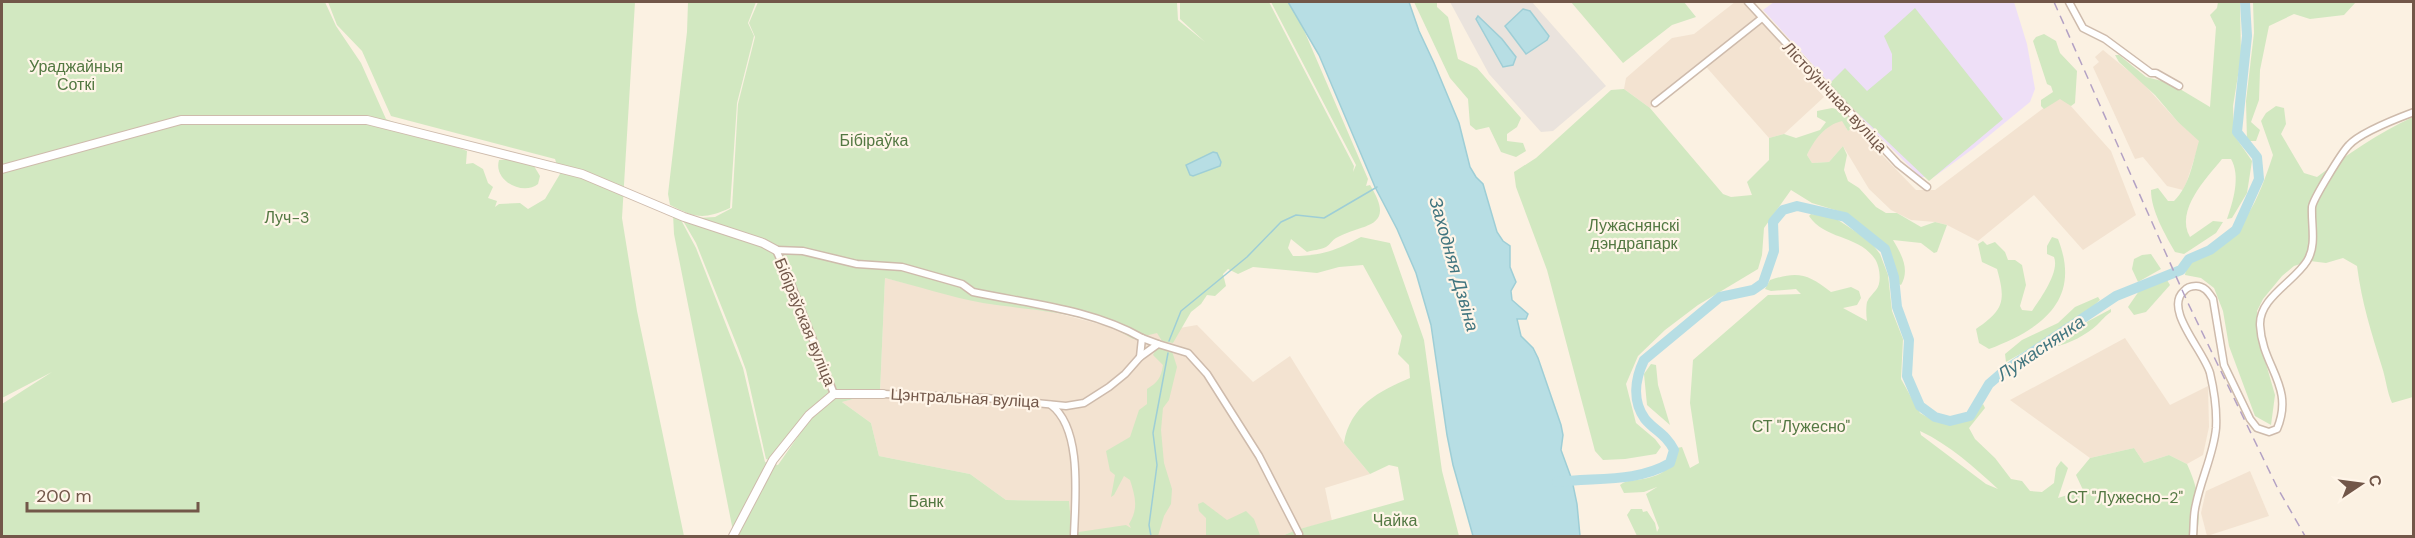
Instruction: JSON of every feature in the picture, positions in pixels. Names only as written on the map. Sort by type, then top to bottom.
[{"type":"street","name":"Лістоўнічная вуліца","points":[[1748,2],[1895,161],[1928,187]]},
{"type":"street","points":[[2069,2],[2083,28],[2105,39],[2151,73],[2156,73],[2179,86]]},
{"type":"street","points":[[1655,104],[1762,18]]},
{"type":"street","points":[[2193,537],[2195,506],[2216,430],[2216,409],[2209,370],[2180,315],[2176,304],[2178,296],[2186,288],[2194,285],[2208,291],[2213,299],[2224,365],[2243,405],[2257,428],[2269,432],[2277,429],[2282,416],[2283,398],[2281,386],[2270,365],[2263,344],[2260,324],[2262,312],[2271,298],[2292,279],[2312,250],[2312,205],[2321,186],[2349,145],[2396,118],[2414,112]]},
{"type":"street","points":[[2,169],[181,120],[367,120],[582,174],[684,217],[763,243],[776,250],[803,251],[857,264],[902,267],[962,284],[973,291],[1082,314],[1130,331],[1158,344],[1188,353],[1207,374],[1259,456],[1299,534]]},
{"type":"street","name":"Бібіраўская вуліца","points":[[776,250],[834,394]]},
{"type":"street","points":[[1140,357],[1142,338]]},
{"type":"street","name":"Цэнтральная вуліца","points":[[883,394],[1048,402],[1066,406],[1084,404],[1125,374],[1140,357],[1158,344]]},
{"type":"street","points":[[733,537],[773,460],[809,415],[834,394],[883,394]]},
{"type":"street","name":"Цэнтральная вуліца","points":[[1048,402],[1059,411],[1073,449],[1076,479],[1074,537]]},
{"type":"shaded area","points":[[1450,2],[1532,2],[1606,86],[1553,131],[1541,132],[1489,74]]},
{"type":"shaded area","points":[[1735,2],[1748,2],[1824,97],[1784,134],[1769,138],[1701,61],[1650,108],[1624,89],[1626,78],[1672,38],[1694,34]]},
{"type":"shaded area","points":[[1774,2],[2014,2],[2027,44],[2035,89],[2030,102],[1974,148],[1934,177],[1920,177],[1868,125],[1763,10]]},
{"type":"shaded area","points":[[2103,50],[2142,82],[2178,122],[2200,141],[2183,190],[2167,186],[2143,157],[2135,159],[2093,67],[2099,62],[2095,57]]},
{"type":"shaded area","points":[[2061,95],[2111,151],[2136,215],[2083,250],[2034,195],[1978,241],[1947,225],[1911,220],[1891,210],[1869,189],[1843,146],[1829,162],[1812,163],[1807,155],[1813,142],[1831,123],[1842,120],[1848,131],[1854,126],[1916,190],[1935,190]]},
{"type":"shaded area","points":[[885,278],[981,302],[1053,312],[1118,329],[1168,330],[1197,325],[1253,382],[1290,356],[1344,443],[1370,474],[1325,488],[1332,521],[1282,536],[1139,536],[1071,533],[1069,501],[1006,500],[970,474],[879,456],[871,423],[842,402],[880,392]]},
{"type":"shaded area","points":[[2125,338],[2170,405],[2208,386],[2209,427],[2203,455],[2187,464],[2169,455],[2144,463],[2134,448],[2090,458],[2010,400]]},
{"type":"shaded area","points":[[2250,471],[2269,516],[2207,536],[2201,513],[2206,491]]},
{"type":"green space","points":[[2,2],[325,2],[336,26],[361,63],[386,119],[467,151],[466,164],[473,163],[483,169],[488,183],[493,187],[488,198],[497,201],[495,207],[499,204],[520,203],[528,209],[545,199],[560,174],[555,159],[391,116],[362,51],[337,25],[328,2],[635,2],[622,218],[637,311],[684,536],[2,536],[2,404],[52,372],[2,398]]},
{"type":"green space","points":[[688,2],[756,2],[748,23],[754,36],[737,103],[730,208],[706,216],[693,215],[670,205],[668,194],[687,32]]},
{"type":"green space","name":"Бібіраўка","points":[[758,2],[1177,2],[1178,20],[1205,42],[1180,19],[1180,2],[1269,2],[1354,166],[1353,172],[1356,165],[1271,2],[1288,2],[1300,21],[1368,179],[1366,186],[1370,185],[1378,200],[1380,210],[1378,218],[1373,223],[1336,238],[1324,248],[1307,252],[1291,239],[1288,248],[1293,256],[1303,256],[1328,251],[1361,237],[1390,243],[1424,340],[1442,471],[1459,536],[1282,536],[1404,500],[1398,467],[1389,465],[1370,474],[1344,443],[1352,419],[1368,401],[1387,388],[1410,378],[1409,365],[1398,354],[1402,336],[1363,265],[1339,267],[1317,273],[1253,267],[1238,274],[1228,269],[1223,274],[1226,286],[1215,296],[1207,295],[1191,312],[1173,343],[1162,341],[1157,333],[1133,339],[1116,330],[1079,317],[971,301],[885,278],[880,392],[842,402],[871,423],[879,456],[970,474],[1006,500],[1069,501],[1072,533],[1126,525],[1131,528],[1129,524],[1134,513],[1135,502],[1130,480],[1124,476],[1111,497],[1115,475],[1110,471],[1106,451],[1130,437],[1139,410],[1147,404],[1147,389],[1158,379],[1163,365],[1153,355],[1156,349],[1161,346],[1172,351],[1177,367],[1169,400],[1163,408],[1161,430],[1164,463],[1172,489],[1171,504],[1164,516],[1158,536],[734,536],[674,234],[673,214],[680,218],[696,248],[743,368],[765,462],[778,465],[801,432],[777,462],[766,459],[746,370],[696,243],[682,219],[715,217],[732,208],[738,104],[755,37],[749,23]]},
{"type":"green space","points":[[1414,2],[1437,2],[1437,7],[1448,17],[1458,59],[1477,68],[1521,118],[1517,127],[1507,134],[1507,141],[1523,143],[1526,151],[1516,157],[1501,152],[1489,127],[1476,130],[1470,125],[1468,99],[1450,78]]},
{"type":"green space","points":[[1571,2],[1684,2],[1696,17],[1672,25],[1623,63]]},
{"type":"green space","points":[[2218,2],[2240,2],[2241,57],[2233,106],[2234,135],[2252,161],[2247,193],[2232,218],[2227,219],[2236,181],[2231,159],[2222,159],[2201,185],[2194,195],[2186,216],[2186,227],[2190,237],[2213,221],[2223,222],[2216,233],[2184,254],[2175,252],[2163,230],[2153,206],[2151,190],[2158,188],[2168,201],[2174,201],[2184,188],[2199,141],[2178,122],[2155,95],[2119,62],[2115,55],[2119,55],[2146,77],[2170,83],[2210,107],[2216,27],[2210,15],[2217,8]]},
{"type":"green space","points":[[2253,2],[2356,2],[2344,15],[2310,19],[2294,14],[2269,26],[2260,70],[2259,100],[2251,122],[2260,130],[2256,141],[2247,141],[2246,101],[2254,33]]},
{"type":"green space","points":[[1915,8],[2003,119],[1929,181],[1828,85],[1845,68],[1867,91],[1892,70],[1892,54],[1884,36]]},
{"type":"green space","points":[[2044,34],[2056,41],[2060,53],[2077,71],[2075,103],[2071,106],[2060,99],[2044,109],[2041,106],[2041,100],[2053,92],[2051,86],[2047,84],[2033,41]]},
{"type":"green space","name":"Лужаснянскі дэндрапарк","points":[[1624,89],[1650,108],[1723,194],[1731,197],[1752,195],[1747,182],[1769,160],[1769,138],[1784,134],[1796,138],[1820,130],[1826,122],[1817,117],[1817,111],[1832,108],[1845,111],[1854,126],[1848,131],[1842,121],[1825,130],[1807,155],[1812,163],[1829,162],[1843,146],[1847,155],[1844,170],[1848,181],[1859,188],[1876,207],[1886,213],[1897,213],[1921,227],[1935,222],[1947,225],[1937,252],[1934,253],[1921,243],[1893,240],[1905,268],[1901,285],[1897,283],[1893,262],[1885,245],[1845,213],[1812,203],[1791,190],[1764,228],[1762,255],[1758,269],[1698,305],[1665,330],[1638,356],[1626,384],[1636,423],[1661,447],[1656,454],[1603,460],[1595,451],[1547,270],[1516,187],[1514,172],[1536,158],[1611,90]]},
{"type":"green space","points":[[2276,106],[2284,108],[2286,124],[2281,134],[2304,173],[2317,177],[2364,144],[2413,117],[2413,397],[2392,403],[2367,317],[2357,266],[2343,258],[2326,263],[2310,261],[2294,266],[2282,276],[2263,299],[2257,311],[2260,343],[2275,395],[2271,425],[2255,416],[2229,346],[2223,311],[2214,288],[2201,278],[2185,275],[2187,262],[2206,254],[2221,244],[2244,220],[2253,206],[2273,155],[2261,121],[2266,113]]},
{"type":"green space","points":[[510,159],[534,166],[540,176],[538,184],[525,188],[517,187],[505,180],[498,168],[499,160]]},
{"type":"green space","name":"СТ \"Лужесно\"","points":[[1811,214],[1835,218],[1870,241],[1880,254],[1888,275],[1892,311],[1903,339],[1901,379],[1920,413],[1936,422],[1954,424],[1967,421],[1983,404],[1985,408],[1969,428],[1975,439],[1995,458],[2011,479],[2022,481],[2030,491],[2042,492],[2054,483],[2056,468],[2061,461],[2068,468],[2058,498],[2083,490],[2076,475],[2090,458],[2134,448],[2144,463],[2169,455],[2187,464],[2194,482],[2199,508],[2197,536],[1637,536],[1627,515],[1631,509],[1647,511],[1655,523],[1657,532],[1659,528],[1646,494],[1657,487],[1644,492],[1624,493],[1620,485],[1662,473],[1672,461],[1677,448],[1682,447],[1690,468],[1699,463],[1690,403],[1693,360],[1768,295],[1801,294],[1796,289],[1771,291],[1765,289],[1770,280],[1796,275],[1816,281],[1831,292],[1851,287],[1859,291],[1861,298],[1857,305],[1843,308],[1867,321],[1867,302],[1878,287],[1880,279],[1877,262],[1868,251],[1824,229],[1809,216]],"holes":[[[1920,431],[1961,457],[1998,489],[1986,484],[1921,435]]]},
{"type":"green space","points":[[2052,237],[2058,239],[2064,260],[2065,279],[2061,295],[2052,309],[2026,332],[2008,341],[1989,349],[1979,343],[1976,329],[1997,310],[2002,297],[1997,269],[1982,262],[1978,244],[1983,241],[1987,245],[1995,242],[2005,252],[2008,260],[2015,260],[2022,265],[2026,285],[2020,306],[2022,310],[2032,311],[2052,278],[2055,263],[2054,257],[2047,254],[2047,246]]},
{"type":"green space","points":[[2151,254],[2161,269],[2138,282],[2132,269],[2134,259]]},
{"type":"green space","points":[[2167,280],[2170,285],[2146,312],[2134,315],[2128,307],[2139,291]]},
{"type":"green space","points":[[2098,297],[2100,300],[2082,316],[2006,362],[2005,354],[2022,340],[2058,323],[2075,307]]},
{"type":"green space","points":[[2111,309],[2111,312],[2088,332],[2054,347],[2055,343],[2081,325]]},
{"type":"green space","points":[[1651,364],[1656,365],[1658,385],[1670,425],[1647,405],[1644,374]]},
{"type":"green space","points":[[1203,502],[1227,520],[1246,511],[1254,519],[1260,535],[1263,536],[1206,536],[1206,518],[1199,511],[1198,504]]},
{"type":"water","name":"Заходняя Дзвіна","points":[[1288,2],[1409,2],[1419,31],[1459,123],[1470,167],[1483,184],[1497,232],[1510,246],[1510,267],[1516,282],[1511,291],[1512,300],[1528,314],[1526,319],[1517,319],[1521,336],[1533,348],[1538,358],[1561,425],[1563,435],[1561,450],[1572,480],[1580,536],[1473,536],[1453,465],[1431,325],[1416,273],[1375,187],[1319,55]]},
{"type":"water","points":[[1523,9],[1530,11],[1549,36],[1547,40],[1526,54],[1505,26]]},
{"type":"water","points":[[1478,16],[1502,39],[1516,57],[1513,65],[1503,67],[1476,19]]},
{"type":"water","points":[[1213,152],[1217,153],[1221,162],[1220,166],[1193,176],[1190,175],[1186,165]]},
{"type":"waterway","name":"Лужаснянка","points":[[1557,482],[1643,474],[1670,463],[1674,450],[1668,440],[1645,419],[1638,405],[1637,382],[1644,360],[1720,297],[1753,290],[1763,283],[1774,251],[1773,222],[1783,210],[1797,206],[1845,217],[1885,249],[1894,277],[1897,307],[1909,340],[1907,376],[1920,406],[1935,417],[1950,421],[1970,416],[1989,384],[2004,371],[2116,296],[2181,270],[2189,259],[2210,250],[2236,230],[2259,179],[2257,157],[2237,132],[2247,36],[2245,2]]},
{"type":"waterway","points":[[1169,341],[1181,311],[1247,257],[1281,222],[1296,215],[1324,218],[1377,187]]},
{"type":"waterway","points":[[1151,536],[1149,525],[1157,465],[1153,433],[1168,353]]},
{"type":"railway","points":[[2054,2],[2187,301],[2277,487],[2305,536]]},
{"type":"park label","name":"Ураджайныя Соткі","points":[[76,75]]},
{"type":"park label","name":"Луч-3","points":[[287,217]]},
{"type":"park label","name":"СТ \"Лужесно-2\"","points":[[2125,497]]},
{"type":"park label","name":"Банк","points":[[926,501]]},
{"type":"park label","name":"Чайка","points":[[1395,520]]}]
